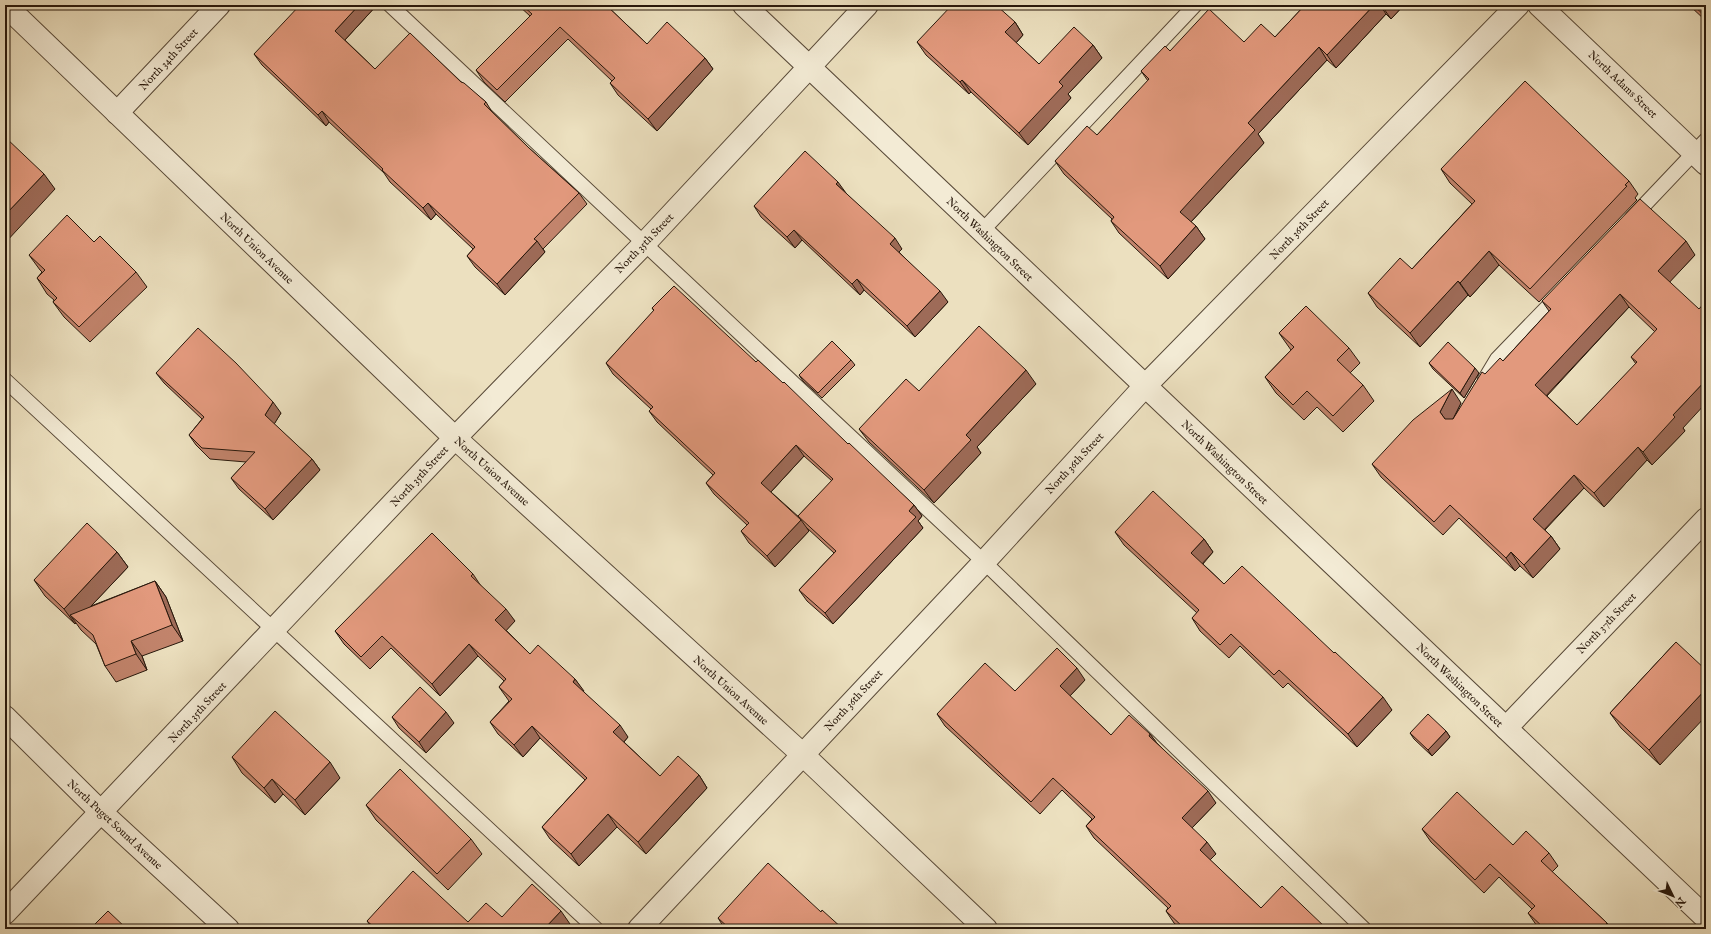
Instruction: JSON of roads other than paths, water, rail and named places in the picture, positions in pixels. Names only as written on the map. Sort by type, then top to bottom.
[{"type":"street","name":"North Union Avenue","points":[[5,5],[455,438],[802,754],[986,929]]},
{"type":"street","name":"North 34th Street","points":[[117,113],[219,5]]},
{"type":"street","name":"North Washington Street","points":[[744,5],[1706,918]]},
{"type":"street","name":"North 35th Street","points":[[5,913],[102,813],[455,438],[644,244],[808,66],[867,5]]},
{"type":"street","name":"North 36th Street","points":[[639,929],[984,562],[1145,386],[1518,5]]},
{"type":"street","name":"North Adams Street","points":[[1539,5],[1702,152]]},
{"type":"street","name":"North 37th Street","points":[[1506,728],[1706,519]]},
{"type":"street","name":"North Puget Sound Avenue","points":[[5,717],[102,813],[228,929]]},
{"type":"lane","points":[[390,5],[984,562],[1364,929]]},
{"type":"lane","points":[[982,231],[1194,5]]},
{"type":"lane","points":[[1623,227],[1702,152]]},
{"type":"lane","points":[[1477,392],[1497,359],[1568,285]]},
{"type":"lane","points":[[5,380],[275,629],[596,929]]}]
